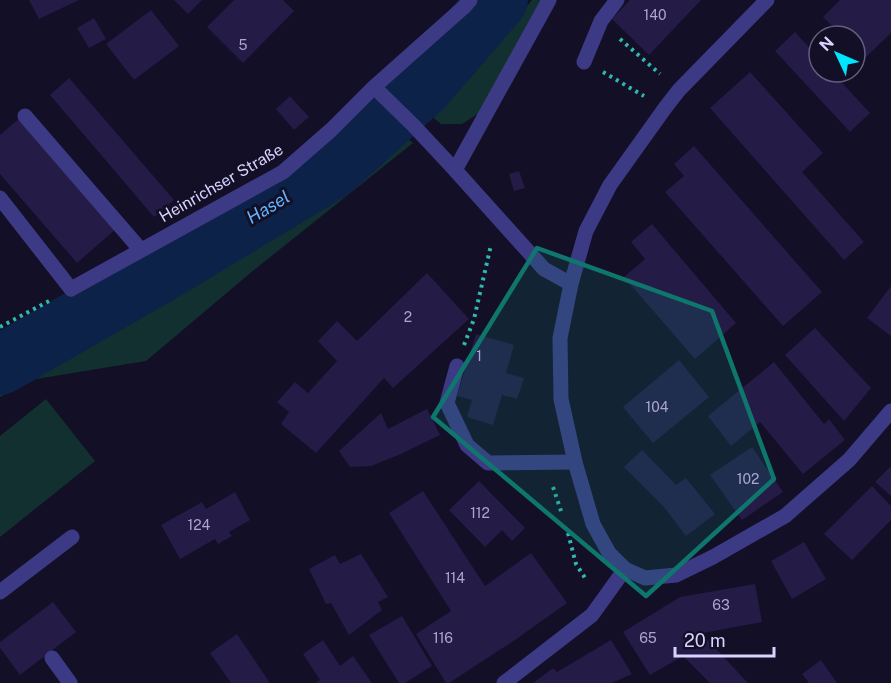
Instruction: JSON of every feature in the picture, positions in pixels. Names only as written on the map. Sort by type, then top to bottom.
[{"type":"street","name":"Heinrichser Straße","points":[[71,289],[283,172],[470,0]]},
{"type":"street","points":[[455,170],[549,0]]},
{"type":"street","points":[[584,62],[601,21],[617,0]]},
{"type":"street","points":[[767,0],[679,90],[610,184],[586,231],[571,284],[560,338],[561,399],[592,524],[609,553],[626,569],[645,578],[676,575],[785,516],[849,460],[891,411]]},
{"type":"street","points":[[374,87],[413,125],[544,269],[571,284]]},
{"type":"street","points":[[25,116],[140,249]]},
{"type":"street","points":[[0,198],[71,289]]},
{"type":"street","points":[[457,366],[447,403],[467,445],[488,463],[575,462]]},
{"type":"street","points":[[0,592],[72,537]]},
{"type":"street","points":[[504,683],[592,615],[626,569]]},
{"type":"street","points":[[52,658],[70,683]]},
{"type":"path","points":[[601,21],[641,59],[679,90]]},
{"type":"path","points":[[584,62],[665,108]]},
{"type":"path","points":[[457,366],[474,319],[498,219]]},
{"type":"path","points":[[0,327],[71,289]]},
{"type":"highlighted area","points":[[537,248],[712,311],[774,479],[646,596],[433,417]]},
{"type":"green space","points":[[532,0],[545,0],[479,113],[462,124],[441,124],[429,114],[483,59]]},
{"type":"green space","points":[[375,113],[413,143],[254,270],[146,361],[36,379],[0,397],[0,342],[149,264],[241,207],[254,211]]},
{"type":"green space","points":[[46,399],[95,461],[0,537],[0,436]]},
{"type":"building","points":[[29,0],[79,0],[39,19]]},
{"type":"building","points":[[174,0],[202,0],[188,14]]},
{"type":"building","points":[[234,0],[283,0],[294,11],[243,63],[207,27]]},
{"type":"building","points":[[630,0],[701,0],[649,55],[612,19]]},
{"type":"building","points":[[840,0],[891,0],[891,33],[867,56],[867,24],[830,24],[823,17]]},
{"type":"building","points":[[151,10],[179,46],[134,80],[106,44]]},
{"type":"building","points":[[94,18],[106,39],[89,48],[77,28]]},
{"type":"building","points":[[795,32],[807,45],[807,84],[843,84],[870,113],[850,132],[775,51]]},
{"type":"building","points":[[750,72],[823,153],[802,172],[864,242],[844,260],[710,108]]},
{"type":"building","points":[[69,78],[174,200],[154,217],[50,95]]},
{"type":"building","points":[[290,96],[309,117],[294,130],[276,109]]},
{"type":"building","points":[[21,117],[117,228],[77,263],[0,174],[0,135]]},
{"type":"building","points":[[694,146],[822,292],[783,326],[665,192],[684,176],[674,164]]},
{"type":"building","points":[[519,171],[525,188],[514,191],[509,174]]},
{"type":"building","points":[[652,224],[736,323],[695,359],[624,277],[645,259],[631,242]]},
{"type":"building","points":[[427,273],[469,319],[393,388],[384,378],[316,453],[281,424],[289,412],[277,402],[295,382],[308,393],[337,361],[318,341],[337,321],[357,341]]},
{"type":"building","points":[[891,286],[891,336],[867,318]]},
{"type":"building","points":[[815,328],[871,388],[844,421],[785,355]]},
{"type":"building","points":[[476,334],[514,345],[506,373],[524,378],[517,399],[502,395],[493,425],[467,417],[472,400],[457,396]]},
{"type":"building","points":[[679,360],[709,397],[653,443],[623,407]]},
{"type":"building","points":[[774,362],[824,424],[829,419],[845,440],[803,474],[760,422],[731,446],[708,416]]},
{"type":"building","points":[[427,409],[440,435],[401,454],[371,466],[350,467],[339,451],[381,413],[388,429]]},
{"type":"building","points":[[752,447],[783,492],[742,520],[710,475]]},
{"type":"building","points":[[642,450],[676,485],[686,478],[715,514],[686,536],[664,507],[624,467]]},
{"type":"building","points":[[891,466],[891,496],[875,482]]},
{"type":"building","points":[[479,481],[525,528],[512,541],[502,530],[485,547],[449,510]]},
{"type":"building","points":[[872,486],[891,506],[891,520],[852,560],[824,534]]},
{"type":"building","points":[[423,491],[485,586],[531,553],[567,603],[449,683],[446,683],[416,634],[451,611],[389,513]]},
{"type":"building","points":[[235,492],[250,520],[229,532],[232,536],[218,544],[215,539],[180,559],[161,525],[202,502],[206,509]]},
{"type":"building","points":[[804,542],[826,579],[792,599],[771,561]]},
{"type":"building","points":[[361,554],[388,597],[378,602],[382,610],[349,635],[331,603],[326,604],[309,569],[335,555],[340,564]]},
{"type":"building","points":[[755,584],[762,622],[703,633],[748,683],[710,683],[683,656],[650,675],[623,632],[680,597]]},
{"type":"building","points":[[53,602],[76,632],[20,675],[0,648],[0,642]]},
{"type":"building","points":[[402,616],[432,666],[405,683],[399,683],[369,635]]},
{"type":"building","points":[[237,634],[270,683],[231,683],[210,653]]},
{"type":"building","points":[[323,640],[340,666],[353,656],[372,683],[316,683],[320,680],[303,654]]},
{"type":"building","points":[[611,640],[632,674],[612,683],[533,683],[553,668],[557,672]]},
{"type":"building","points":[[821,660],[837,683],[809,683],[802,674]]},
{"type":"waterway","name":"Hasel","points":[[0,365],[162,272],[331,170],[423,87],[498,0]]}]
